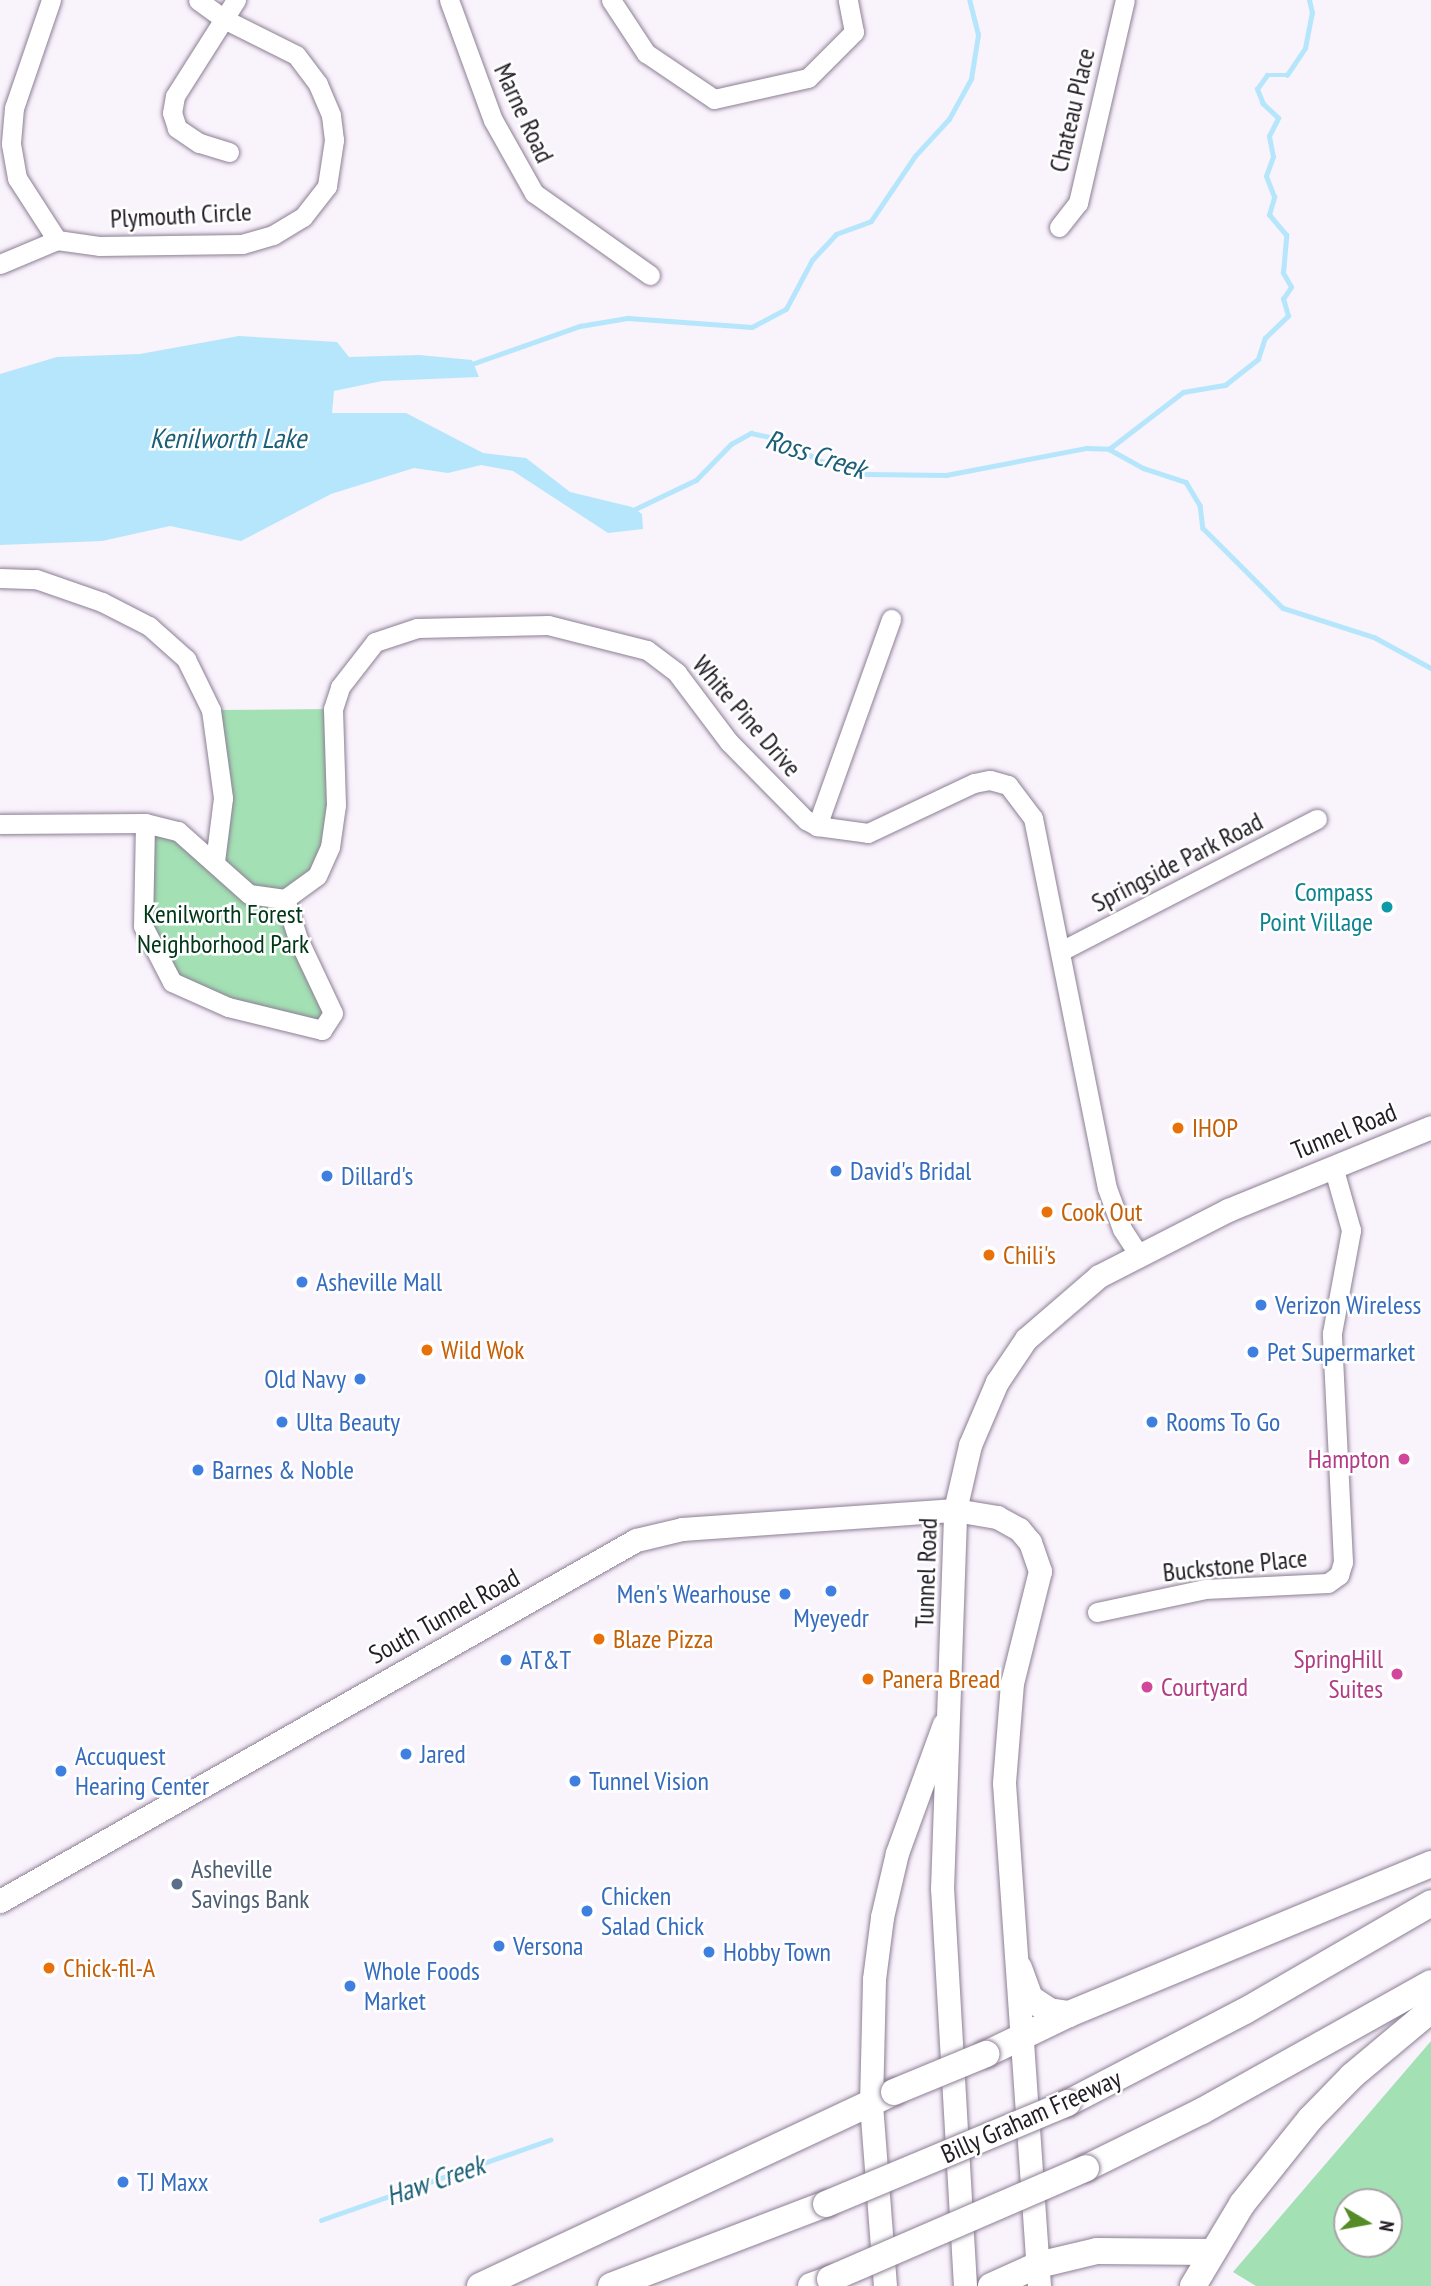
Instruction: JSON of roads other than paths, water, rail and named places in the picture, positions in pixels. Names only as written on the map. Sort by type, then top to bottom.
[{"type":"highway","points":[[480,2286],[882,2097],[1020,2039],[1069,2014],[1431,1864]]},
{"type":"highway","name":"Billy Graham Freeway","points":[[611,2286],[826,2204],[1068,2103],[1233,2017],[1431,1903]]},
{"type":"highway","points":[[1019,1968],[1030,1998],[1049,2011],[1069,2014]]},
{"type":"highway","points":[[821,2282],[1086,2168],[1202,2110],[1431,1983]]},
{"type":"highway","points":[[1193,2286],[1242,2204],[1310,2119],[1352,2076],[1431,2010]]},
{"type":"highway","points":[[999,2283],[1038,2276],[1097,2251],[1212,2252]]},
{"type":"main road","name":"Tunnel Road","points":[[965,2286],[942,1889],[955,1510],[970,1445],[1007,1364],[1041,1322],[1099,1276],[1138,1254],[1333,1166],[1431,1127]]},
{"type":"main road","name":"South Tunnel Road","points":[[0,1901],[636,1540],[682,1529],[955,1510],[997,1517],[1019,1529],[1037,1556],[1040,1571],[1006,1720],[1004,1783],[1019,1968],[1020,2039],[1038,2276]]},
{"type":"main road","points":[[885,2286],[882,1917],[911,1810],[950,1712]]},
{"type":"street","points":[[0,264],[57,240],[18,178],[10,144],[14,108],[51,0]]},
{"type":"street","name":"Plymouth Circle","points":[[57,240],[99,246],[242,244],[273,235],[303,217],[330,175],[334,140],[331,115],[318,84],[296,55],[224,19],[198,0]]},
{"type":"street","points":[[229,152],[199,143],[177,128],[172,113],[176,96],[236,0]]},
{"type":"street","name":"Marne Road","points":[[449,0],[493,120],[534,193],[650,275]]},
{"type":"street","points":[[611,0],[646,53],[714,99],[808,79],[854,32],[848,0]]},
{"type":"street","name":"Chateau Place","points":[[1059,226],[1078,203],[1125,0]]},
{"type":"street","points":[[0,578],[36,579],[102,602],[149,626],[186,659],[211,710],[223,798],[215,861]]},
{"type":"street","points":[[891,619],[817,826],[868,833],[974,783],[990,780],[1008,785],[1033,818],[1107,1188],[1122,1229],[1138,1254]]},
{"type":"street","name":"White Pine Drive","points":[[285,899],[317,876],[330,848],[336,805],[333,709],[340,687],[375,642],[417,628],[548,625],[647,650],[677,673],[729,742],[806,820],[817,826]]},
{"type":"street","name":"Springside Park Road","points":[[1061,951],[1317,819]]},
{"type":"street","points":[[0,824],[145,823],[178,831],[250,894],[285,899],[298,939],[333,1013],[322,1030],[228,1007],[172,982],[144,926],[145,823]]},
{"type":"street","name":"Buckstone Place","points":[[1097,1612],[1205,1589],[1328,1583],[1339,1575],[1343,1562],[1332,1333],[1351,1230],[1333,1166]]},
{"type":"water","name":"Kenilworth Lake","points":[[239,336],[337,342],[349,357],[419,355],[472,360],[479,377],[382,381],[334,391],[332,413],[406,413],[483,453],[526,458],[570,492],[632,507],[642,514],[643,529],[608,533],[513,471],[481,465],[448,473],[414,468],[331,494],[241,541],[170,526],[102,541],[0,545],[0,374],[57,357],[140,354]]},
{"type":"waterway","points":[[469,365],[580,326],[628,318],[752,327],[786,309],[812,260],[836,234],[871,221],[915,156],[949,119],[971,79],[978,35],[969,0]]},
{"type":"waterway","points":[[1109,449],[1183,392],[1225,385],[1258,359],[1265,338],[1288,316],[1283,299],[1291,287],[1283,273],[1286,235],[1269,215],[1274,197],[1266,176],[1273,157],[1269,136],[1278,118],[1263,104],[1257,89],[1267,75],[1287,75],[1305,48],[1312,13],[1309,0]]},
{"type":"waterway","name":"Ross Creek","points":[[631,511],[696,480],[731,444],[751,433],[784,440],[818,460],[867,474],[946,475],[1086,448],[1109,449],[1143,468],[1186,482],[1200,505],[1203,528],[1283,608],[1374,637],[1431,668]]},
{"type":"waterway","name":"Haw Creek","points":[[321,2220],[550,2140]]},
{"type":"place","name":"Compass Point Village","points":[[1387,907]]},
{"type":"place","name":"IHOP","points":[[1178,1128]]},
{"type":"place","name":"David's Bridal","points":[[836,1171]]},
{"type":"place","name":"Dillard's","points":[[327,1176]]},
{"type":"place","name":"Cook Out","points":[[1047,1212]]},
{"type":"place","name":"Chili's","points":[[989,1255]]},
{"type":"place","name":"Asheville Mall","points":[[302,1282]]},
{"type":"place","name":"Verizon Wireless","points":[[1261,1305]]},
{"type":"place","name":"Wild Wok","points":[[427,1350]]},
{"type":"place","name":"Pet Supermarket","points":[[1253,1352]]},
{"type":"place","name":"Old Navy","points":[[360,1379]]},
{"type":"place","name":"Ulta Beauty","points":[[282,1422]]},
{"type":"place","name":"Rooms To Go","points":[[1152,1422]]},
{"type":"place","name":"Hampton","points":[[1404,1459]]},
{"type":"place","name":"Barnes & Noble","points":[[198,1470]]},
{"type":"place","name":"Myeyedr","points":[[831,1591]]},
{"type":"place","name":"Men's Wearhouse","points":[[785,1594]]},
{"type":"place","name":"Blaze Pizza","points":[[599,1639]]},
{"type":"place","name":"AT&T","points":[[506,1660]]},
{"type":"place","name":"SpringHill Suites","points":[[1397,1674]]},
{"type":"place","name":"Panera Bread","points":[[868,1679]]},
{"type":"place","name":"Courtyard","points":[[1147,1687]]},
{"type":"place","name":"Jared","points":[[406,1754]]},
{"type":"place","name":"Accuquest Hearing Center","points":[[61,1771]]},
{"type":"place","name":"Tunnel Vision","points":[[575,1781]]},
{"type":"place","name":"Asheville Savings Bank","points":[[177,1884]]},
{"type":"place","name":"Chicken Salad Chick","points":[[587,1911]]},
{"type":"place","name":"Versona","points":[[499,1946]]},
{"type":"place","name":"Hobby Town","points":[[709,1952]]},
{"type":"place","name":"Chick-fil-A","points":[[49,1968]]},
{"type":"place","name":"Whole Foods Market","points":[[350,1986]]},
{"type":"place","name":"TJ Maxx","points":[[123,2182]]},
{"type":"park label","name":"Kenilworth Forest Neighborhood Park","points":[[223,929]]}]
